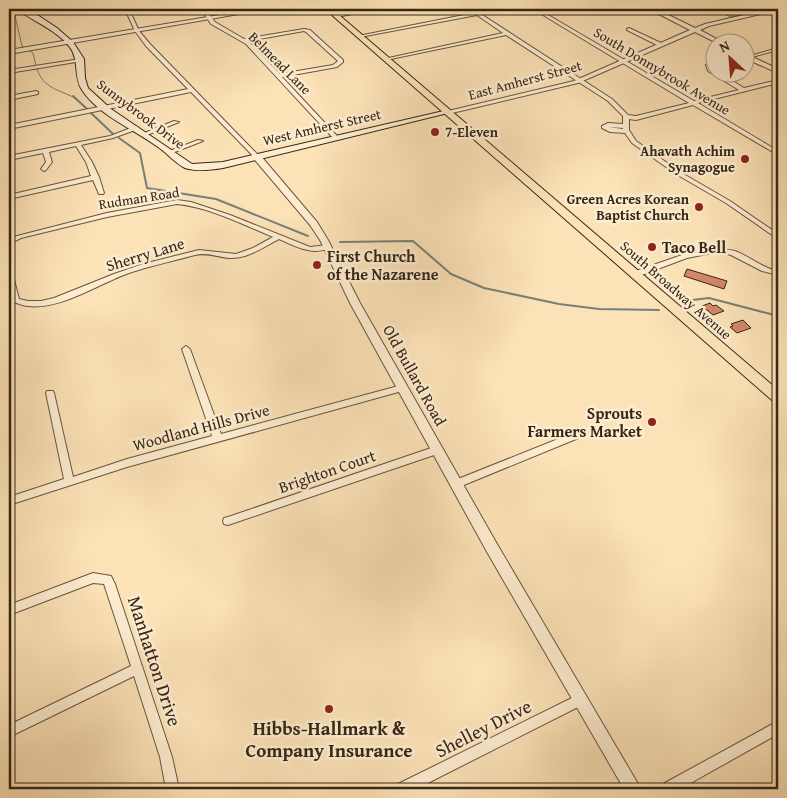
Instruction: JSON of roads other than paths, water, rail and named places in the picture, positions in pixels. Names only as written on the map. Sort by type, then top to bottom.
[{"type":"main road","name":"Sunnybrook Drive","points":[[21,9],[54,30],[76,49],[80,60],[81,82],[91,96],[184,163],[201,167]]},
{"type":"main road","name":"South Broadway Avenue","points":[[328,9],[778,397]]},
{"type":"main road","name":"West Amherst Street","points":[[201,167],[217,166],[448,112]]},
{"type":"street","name":"Old Bullard Road","points":[[127,9],[137,31],[148,45],[257,157],[314,224],[351,296],[456,484],[633,789]]},
{"type":"street","name":"Belmead Lane","points":[[203,9],[226,32],[244,40],[280,76],[336,138]]},
{"type":"street","points":[[9,52],[265,9]]},
{"type":"street","points":[[336,16],[378,9]]},
{"type":"street","points":[[470,9],[614,103],[627,118],[626,128],[639,146],[683,176],[728,202],[778,237]]},
{"type":"street","name":"South Donnybrook Avenue","points":[[535,9],[778,153]]},
{"type":"street","points":[[652,9],[704,35]]},
{"type":"street","name":"East Amherst Street","points":[[448,112],[580,81],[711,23],[776,9]]},
{"type":"street","points":[[360,36],[477,14]]},
{"type":"street","points":[[686,26],[711,23]]},
{"type":"street","points":[[629,29],[660,45]]},
{"type":"street","points":[[244,40],[304,30],[308,31],[341,62],[335,66],[280,76]]},
{"type":"street","points":[[386,59],[508,33]]},
{"type":"street","points":[[754,54],[778,50]]},
{"type":"street","points":[[9,72],[80,60]]},
{"type":"street","points":[[754,60],[778,72]]},
{"type":"street","points":[[627,118],[636,118],[778,81]]},
{"type":"street","points":[[730,82],[743,90]]},
{"type":"street","points":[[9,127],[193,90]]},
{"type":"street","points":[[9,98],[36,93]]},
{"type":"street","points":[[145,134],[176,122]]},
{"type":"street","points":[[9,158],[118,135],[136,128]]},
{"type":"street","points":[[170,152],[200,141]]},
{"type":"street","points":[[78,144],[96,177],[101,192]]},
{"type":"street","points":[[44,169],[49,162],[45,150]]},
{"type":"street","points":[[9,197],[96,177]]},
{"type":"street","name":"Rudman Road","points":[[9,242],[19,237],[107,215],[177,202],[201,206],[308,249],[327,247]]},
{"type":"street","name":"Sherry Lane","points":[[9,276],[16,300],[28,305],[37,304],[86,290],[126,271],[199,252],[210,251],[235,255],[278,237]]},
{"type":"street","points":[[636,274],[706,251],[718,250],[733,253],[756,268],[778,273]]},
{"type":"street","points":[[186,349],[217,438]]},
{"type":"street","name":"Woodland Hills Drive","points":[[9,501],[69,481],[217,438],[402,388]]},
{"type":"street","points":[[50,393],[69,481]]},
{"type":"street","points":[[456,484],[578,434]]},
{"type":"street","name":"Brighton Court","points":[[228,521],[437,450]]},
{"type":"street","name":"Manhatton Drive","points":[[9,610],[93,578],[107,579],[166,756],[173,789]]},
{"type":"street","points":[[9,731],[138,668]]},
{"type":"street","name":"Shelley Drive","points":[[403,789],[580,700]]},
{"type":"street","points":[[668,789],[778,727]]},
{"type":"waterway","points":[[9,13],[15,16],[22,46],[25,48]]},
{"type":"waterway","points":[[28,50],[33,53],[36,66]]},
{"type":"waterway","points":[[37,69],[48,85],[75,98]]},
{"type":"waterway","points":[[73,96],[87,109]]},
{"type":"waterway","points":[[90,112],[113,134]]},
{"type":"waterway","points":[[119,138],[140,153],[147,188],[216,199],[308,236]]},
{"type":"waterway","points":[[340,242],[413,241],[451,274],[484,288],[559,304],[599,309],[659,310]]},
{"type":"waterway","points":[[684,301],[709,298],[778,316]]},
{"type":"place","name":"7-Eleven","points":[[435,132]]},
{"type":"place","name":"Ahavath Achim Synagogue","points":[[745,159]]},
{"type":"place","name":"Green Acres Korean Baptist Church","points":[[699,207]]},
{"type":"place","name":"Taco Bell","points":[[652,247]]},
{"type":"place","name":"First Church of the Nazarene","points":[[317,265]]},
{"type":"place","name":"Sprouts Farmers Market","points":[[652,422]]},
{"type":"place","name":"Hibbs-Hallmark & Company Insurance","points":[[329,709]]}]
